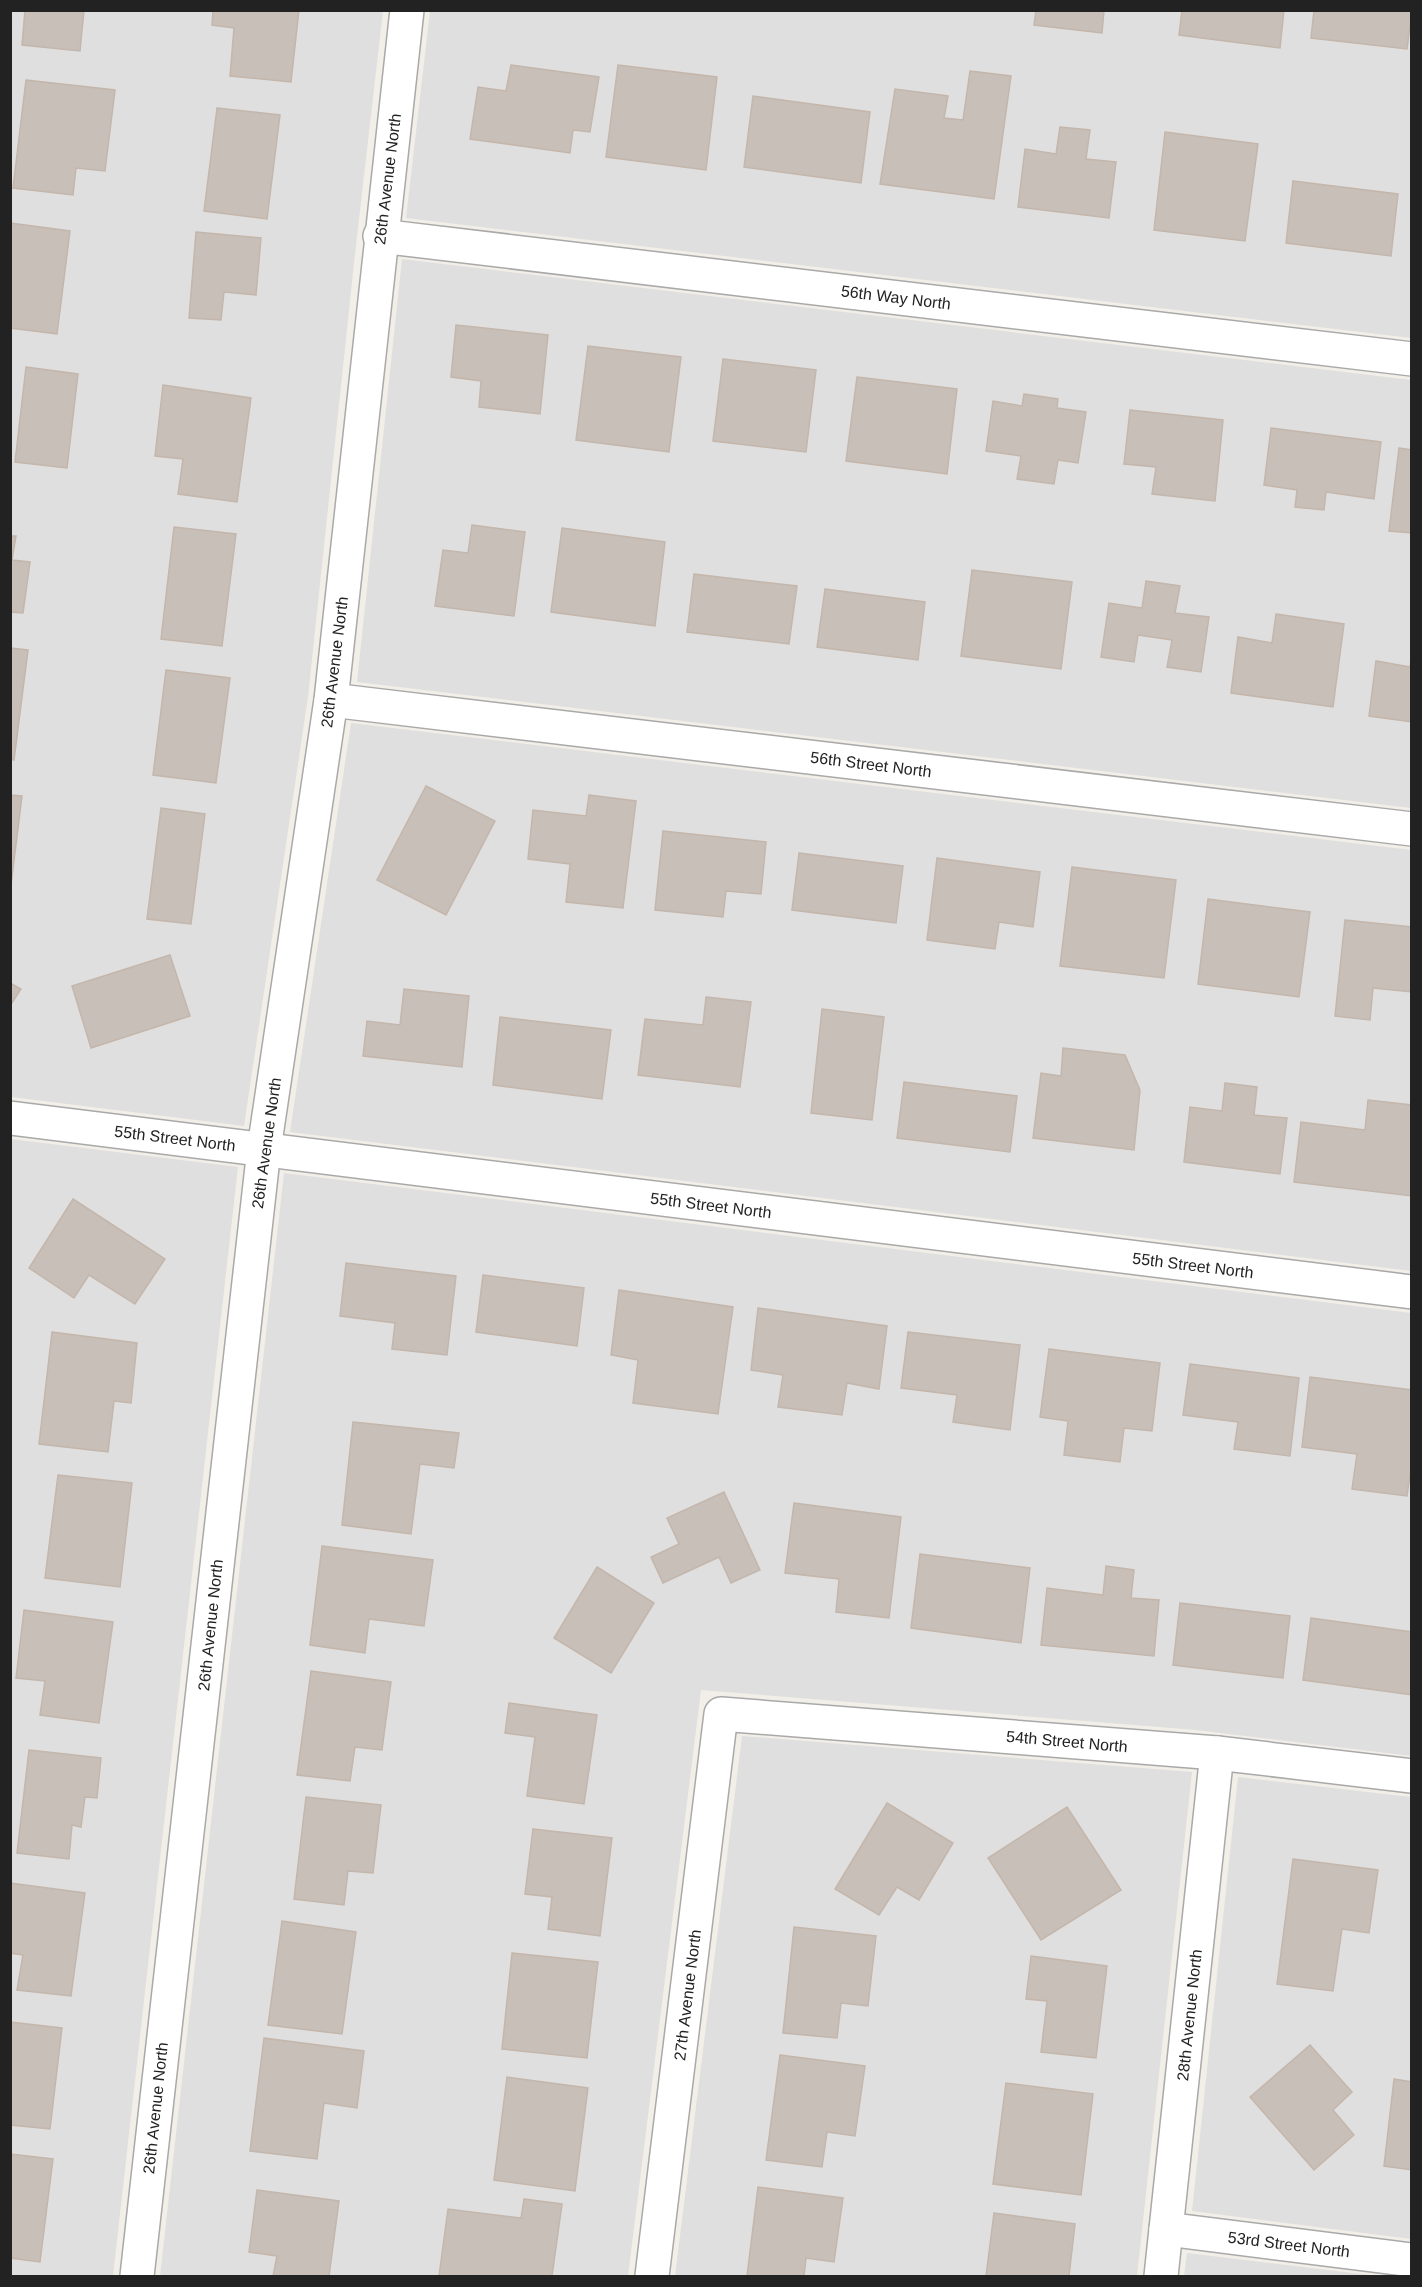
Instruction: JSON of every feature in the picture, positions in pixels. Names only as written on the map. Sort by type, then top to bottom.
[{"type":"street","name":"26th Avenue North","points":[[136,2277],[264,1149],[331,700],[380,236],[407,10]]},
{"type":"street","name":"56th Way North","points":[[380,236],[1412,359]]},
{"type":"street","name":"56th Street North","points":[[331,700],[1412,829]]},
{"type":"street","name":"55th Street North","points":[[10,1118],[1412,1292]]},
{"type":"street","name":"54th Street North","points":[[721,1714],[1217,1753],[1412,1776]]},
{"type":"street","name":"27th Avenue North","points":[[652,2277],[721,1714]]},
{"type":"street","name":"28th Avenue North","points":[[1161,2277],[1217,1753]]},
{"type":"street","name":"53rd Street North","points":[[1166,2229],[1412,2260]]},
{"type":"shaded area","points":[[11,11],[383,11],[308,697],[244,1126],[11,1097]]},
{"type":"shaded area","points":[[430,11],[1411,11],[1411,338],[406,218]]},
{"type":"shaded area","points":[[402,259],[1411,380],[1411,808],[357,682]]},
{"type":"shaded area","points":[[351,723],[1411,850],[1411,1271],[290,1132]]},
{"type":"shaded area","points":[[11,1139],[238,1167],[113,2276],[11,2276]]},
{"type":"shaded area","points":[[284,1173],[1411,1313],[1411,1756],[1196,1730],[701,1690],[628,2276],[160,2276]]},
{"type":"shaded area","points":[[742,1736],[1192,1772],[1137,2276],[675,2276]]},
{"type":"shaded area","points":[[1238,1777],[1411,1797],[1411,2239],[1192,2211]]},
{"type":"shaded area","points":[[1187,2253],[1377,2276],[1184,2276]]},
{"type":"building","points":[[25,10],[84,10],[80,51],[22,45]]},
{"type":"building","points":[[213,10],[299,10],[291,82],[230,76],[234,28],[212,25]]},
{"type":"building","points":[[1036,10],[1104,10],[1102,33],[1034,25]]},
{"type":"building","points":[[1182,10],[1284,10],[1280,48],[1179,35]]},
{"type":"building","points":[[1314,10],[1412,10],[1407,49],[1311,38]]},
{"type":"building","points":[[511,65],[599,77],[590,132],[573,130],[570,153],[470,139],[478,87],[506,91]]},
{"type":"building","points":[[618,65],[717,77],[706,170],[606,157]]},
{"type":"building","points":[[970,71],[1011,76],[994,199],[880,184],[895,89],[948,96],[944,118],[963,120]]},
{"type":"building","points":[[26,80],[115,90],[105,171],[76,168],[73,195],[13,188]]},
{"type":"building","points":[[753,96],[870,112],[861,183],[744,167]]},
{"type":"building","points":[[217,108],[280,115],[267,219],[204,211]]},
{"type":"building","points":[[1060,127],[1090,130],[1086,159],[1116,162],[1109,218],[1018,207],[1025,149],[1056,154]]},
{"type":"building","points":[[1165,132],[1258,144],[1245,241],[1154,230]]},
{"type":"building","points":[[1293,181],[1398,194],[1391,256],[1286,243]]},
{"type":"building","points":[[10,223],[70,231],[57,334],[10,328]]},
{"type":"building","points":[[196,232],[261,238],[256,295],[224,292],[221,320],[189,318]]},
{"type":"building","points":[[456,325],[548,335],[540,414],[479,407],[481,381],[451,377]]},
{"type":"building","points":[[588,346],[681,357],[669,452],[576,440]]},
{"type":"building","points":[[723,359],[816,370],[806,452],[713,441]]},
{"type":"building","points":[[26,367],[78,374],[67,468],[15,462]]},
{"type":"building","points":[[857,377],[957,389],[947,474],[846,461]]},
{"type":"building","points":[[163,385],[251,398],[237,502],[178,494],[183,459],[155,456]]},
{"type":"building","points":[[1024,394],[1058,399],[1057,408],[1086,412],[1078,463],[1058,460],[1054,484],[1017,479],[1021,456],[986,451],[993,401],[1022,406]]},
{"type":"building","points":[[1130,410],[1223,420],[1215,501],[1152,494],[1156,467],[1124,464]]},
{"type":"building","points":[[1271,428],[1381,442],[1374,499],[1326,492],[1324,510],[1295,507],[1297,490],[1264,485]]},
{"type":"building","points":[[1399,448],[1412,450],[1412,533],[1389,531]]},
{"type":"building","points":[[472,525],[525,532],[514,616],[435,606],[443,550],[468,553]]},
{"type":"building","points":[[174,527],[236,534],[222,646],[161,639]]},
{"type":"building","points":[[562,528],[665,542],[655,626],[551,612]]},
{"type":"building","points":[[10,536],[16,536],[12,560],[30,562],[23,613],[10,612]]},
{"type":"building","points":[[972,570],[1072,582],[1061,669],[961,656]]},
{"type":"building","points":[[694,574],[797,586],[789,644],[687,632]]},
{"type":"building","points":[[1146,581],[1180,586],[1175,613],[1209,617],[1201,672],[1167,667],[1172,640],[1138,635],[1134,662],[1101,657],[1109,603],[1142,608]]},
{"type":"building","points":[[825,589],[925,602],[918,660],[817,647]]},
{"type":"building","points":[[1276,614],[1344,624],[1333,707],[1231,693],[1238,637],[1272,643]]},
{"type":"building","points":[[10,648],[28,650],[14,760],[10,759]]},
{"type":"building","points":[[1412,653],[1412,722],[1369,716],[1376,661],[1410,667]]},
{"type":"building","points":[[166,670],[230,678],[216,783],[153,775]]},
{"type":"building","points":[[426,786],[495,821],[446,915],[377,880]]},
{"type":"building","points":[[10,795],[22,796],[10,893]]},
{"type":"building","points":[[589,795],[636,801],[623,908],[566,902],[570,864],[528,859],[533,810],[586,816]]},
{"type":"building","points":[[161,808],[205,814],[191,924],[147,919]]},
{"type":"building","points":[[663,831],[766,842],[761,894],[726,891],[723,917],[655,910]]},
{"type":"building","points":[[799,853],[903,866],[896,923],[792,910]]},
{"type":"building","points":[[937,858],[1040,872],[1033,927],[999,922],[995,949],[927,940]]},
{"type":"building","points":[[1072,867],[1176,880],[1164,978],[1060,966]]},
{"type":"building","points":[[1208,899],[1310,912],[1299,997],[1198,984]]},
{"type":"building","points":[[1345,920],[1412,927],[1412,992],[1373,988],[1370,1020],[1335,1016]]},
{"type":"building","points":[[170,955],[190,1016],[91,1048],[72,986]]},
{"type":"building","points":[[10,983],[21,989],[10,1006]]},
{"type":"building","points":[[404,989],[469,996],[462,1067],[363,1056],[367,1021],[400,1025]]},
{"type":"building","points":[[706,997],[751,1002],[740,1087],[638,1075],[645,1019],[703,1025]]},
{"type":"building","points":[[822,1009],[884,1017],[872,1120],[811,1113]]},
{"type":"building","points":[[500,1017],[611,1030],[602,1099],[493,1085]]},
{"type":"building","points":[[1063,1048],[1125,1055],[1140,1090],[1134,1150],[1033,1138],[1041,1073],[1061,1076]]},
{"type":"building","points":[[904,1082],[1017,1096],[1010,1152],[897,1138]]},
{"type":"building","points":[[1225,1083],[1257,1087],[1254,1115],[1287,1118],[1280,1174],[1184,1162],[1190,1107],[1222,1111]]},
{"type":"building","points":[[1368,1100],[1412,1105],[1412,1196],[1294,1182],[1301,1122],[1365,1130]]},
{"type":"building","points":[[73,1199],[165,1259],[135,1304],[89,1275],[74,1298],[29,1268]]},
{"type":"building","points":[[346,1263],[456,1276],[447,1355],[392,1349],[395,1323],[340,1316]]},
{"type":"building","points":[[483,1275],[584,1288],[577,1346],[476,1332]]},
{"type":"building","points":[[619,1290],[733,1307],[718,1414],[633,1403],[638,1360],[611,1355]]},
{"type":"building","points":[[758,1308],[887,1326],[879,1389],[847,1383],[842,1415],[778,1407],[783,1375],[751,1370]]},
{"type":"building","points":[[52,1332],[137,1343],[131,1403],[114,1401],[108,1452],[39,1444]]},
{"type":"building","points":[[908,1332],[1020,1345],[1010,1430],[953,1422],[957,1395],[901,1388]]},
{"type":"building","points":[[1049,1349],[1160,1363],[1152,1431],[1124,1428],[1120,1462],[1064,1455],[1068,1421],[1040,1417]]},
{"type":"building","points":[[1190,1364],[1299,1378],[1290,1456],[1234,1449],[1238,1422],[1183,1415]]},
{"type":"building","points":[[1310,1377],[1412,1390],[1412,1461],[1407,1496],[1352,1489],[1357,1454],[1302,1447]]},
{"type":"building","points":[[353,1422],[459,1433],[454,1468],[420,1464],[411,1534],[342,1525]]},
{"type":"building","points":[[58,1475],[132,1483],[120,1587],[45,1578]]},
{"type":"building","points":[[724,1492],[760,1570],[731,1583],[719,1557],[663,1583],[651,1557],[679,1544],[667,1518]]},
{"type":"building","points":[[794,1503],[901,1517],[889,1618],[836,1612],[839,1579],[785,1573]]},
{"type":"building","points":[[322,1546],[433,1560],[424,1626],[369,1619],[365,1653],[310,1645]]},
{"type":"building","points":[[920,1554],[1030,1568],[1021,1643],[911,1628]]},
{"type":"building","points":[[1106,1566],[1134,1570],[1131,1598],[1159,1600],[1154,1656],[1041,1645],[1047,1588],[1103,1595]]},
{"type":"building","points":[[597,1567],[654,1603],[611,1673],[554,1638]]},
{"type":"building","points":[[1180,1603],[1290,1616],[1283,1678],[1173,1665]]},
{"type":"building","points":[[24,1610],[113,1622],[99,1723],[40,1715],[45,1681],[16,1678]]},
{"type":"building","points":[[1311,1618],[1412,1632],[1412,1695],[1303,1680]]},
{"type":"building","points":[[311,1671],[391,1682],[382,1750],[355,1747],[350,1781],[297,1775]]},
{"type":"building","points":[[509,1703],[597,1715],[584,1804],[527,1796],[535,1737],[505,1733]]},
{"type":"building","points":[[29,1750],[101,1758],[97,1798],[85,1797],[81,1827],[72,1825],[69,1859],[17,1853]]},
{"type":"building","points":[[306,1797],[381,1805],[373,1873],[348,1871],[344,1905],[294,1899]]},
{"type":"building","points":[[887,1803],[953,1843],[919,1900],[897,1887],[879,1915],[835,1889]]},
{"type":"building","points":[[1067,1807],[1121,1890],[1041,1940],[988,1858]]},
{"type":"building","points":[[533,1829],[612,1838],[600,1936],[548,1929],[552,1897],[525,1894]]},
{"type":"building","points":[[1293,1859],[1378,1870],[1369,1933],[1342,1929],[1333,1991],[1277,1984]]},
{"type":"building","points":[[10,1883],[85,1893],[71,1996],[17,1990],[23,1955],[10,1953]]},
{"type":"building","points":[[282,1921],[356,1932],[342,2034],[268,2025]]},
{"type":"building","points":[[794,1927],[876,1936],[868,2006],[841,2003],[837,2038],[783,2033]]},
{"type":"building","points":[[512,1953],[598,1962],[587,2058],[502,2049]]},
{"type":"building","points":[[1031,1956],[1107,1966],[1096,2058],[1041,2052],[1047,2001],[1026,1999]]},
{"type":"building","points":[[10,2022],[62,2028],[50,2129],[10,2125]]},
{"type":"building","points":[[264,2038],[364,2051],[357,2108],[324,2103],[317,2159],[250,2151]]},
{"type":"building","points":[[1310,2045],[1352,2092],[1333,2110],[1354,2135],[1314,2170],[1250,2097]]},
{"type":"building","points":[[780,2055],[865,2066],[855,2136],[827,2132],[822,2167],[766,2160]]},
{"type":"building","points":[[507,2077],[588,2088],[575,2191],[494,2180]]},
{"type":"building","points":[[1394,2079],[1412,2082],[1412,2170],[1384,2166]]},
{"type":"building","points":[[1006,2083],[1093,2094],[1081,2195],[993,2184]]},
{"type":"building","points":[[10,2154],[53,2159],[40,2262],[10,2258]]},
{"type":"building","points":[[758,2187],[843,2198],[834,2262],[806,2258],[804,2276],[747,2276]]},
{"type":"building","points":[[257,2190],[339,2201],[329,2276],[273,2276],[277,2256],[249,2252]]},
{"type":"building","points":[[524,2199],[562,2204],[552,2276],[439,2276],[448,2209],[521,2218]]},
{"type":"building","points":[[994,2213],[1075,2224],[1069,2276],[986,2276]]}]
